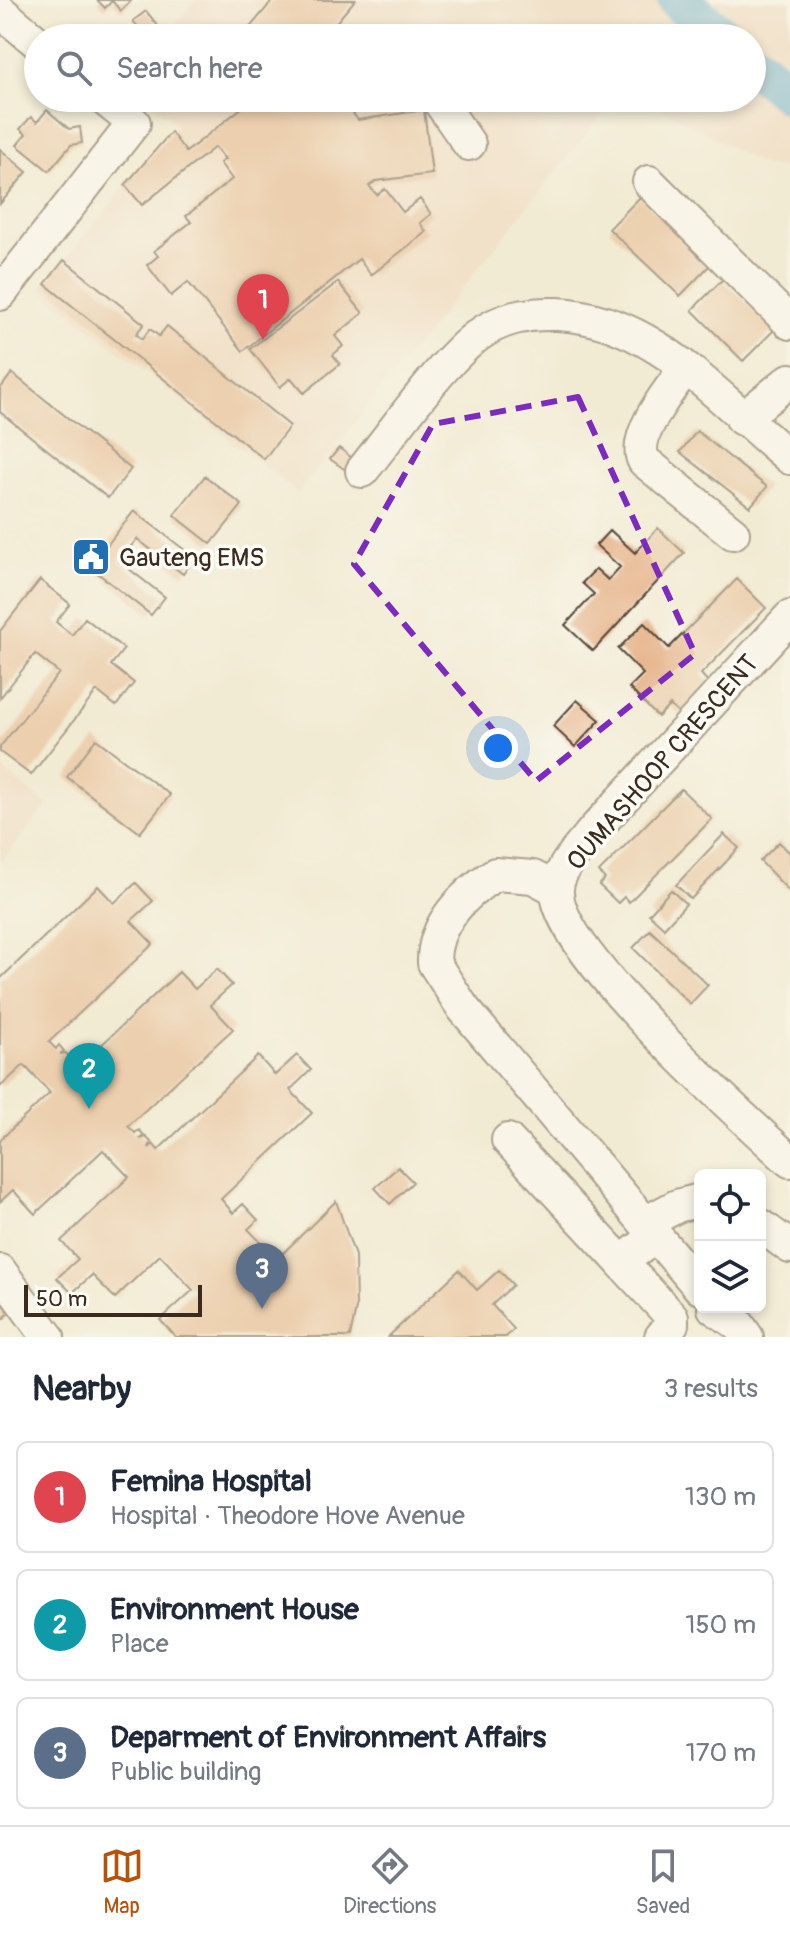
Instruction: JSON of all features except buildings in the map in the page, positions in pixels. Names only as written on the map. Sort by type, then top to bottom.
[{"type":"street","points":[[0,11],[24,31]]},
{"type":"street","points":[[0,294],[134,123],[120,112]]},
{"type":"street","points":[[447,112],[469,144]]},
{"type":"street","points":[[649,182],[790,323]]},
{"type":"street","points":[[362,471],[475,337],[514,317],[576,315],[612,323],[642,336],[790,458]]},
{"type":"street","points":[[685,369],[662,401],[639,445],[640,454],[644,461],[733,533]]},
{"type":"street","points":[[742,419],[790,380]]},
{"type":"street","name":"OUMASHOOP CRESCENT","points":[[790,617],[593,831],[571,859],[556,889],[558,905],[568,924],[632,1007],[708,1086],[790,1161]]},
{"type":"street","points":[[556,889],[533,877],[495,874],[456,906],[437,938],[434,963],[463,1008],[694,1281]]},
{"type":"street","points":[[508,1140],[672,1317],[672,1324],[661,1337]]},
{"type":"street","points":[[621,1262],[677,1206],[694,1202]]},
{"type":"street","points":[[766,1229],[790,1247]]},
{"type":"street","points":[[1,1275],[48,1337]]},
{"type":"street","points":[[715,1313],[719,1337]]},
{"type":"street","points":[[722,1313],[738,1324],[747,1337]]},
{"type":"highlighted area","points":[[578,397],[695,654],[536,781],[354,564],[433,424]]},
{"type":"shaded area","points":[[195,0],[790,0],[790,167],[765,167],[669,112],[766,112],[766,24],[176,24]]},
{"type":"shaded area","points":[[162,112],[604,112],[298,493],[41,289],[177,124]]},
{"type":"shaded area","points":[[0,767],[47,805],[0,863]]},
{"type":"waterway","points":[[678,0],[706,24]]},
{"type":"waterway","points":[[766,74],[790,94]]},
{"type":"place","name":"Femina Hospital","points":[[263,340]]},
{"type":"place","name":"Gauteng EMS","points":[[91,557]]},
{"type":"place","name":"Environment House","points":[[89,1109]]},
{"type":"place","name":"Deparment of Environment Affairs","points":[[262,1309]]}]
